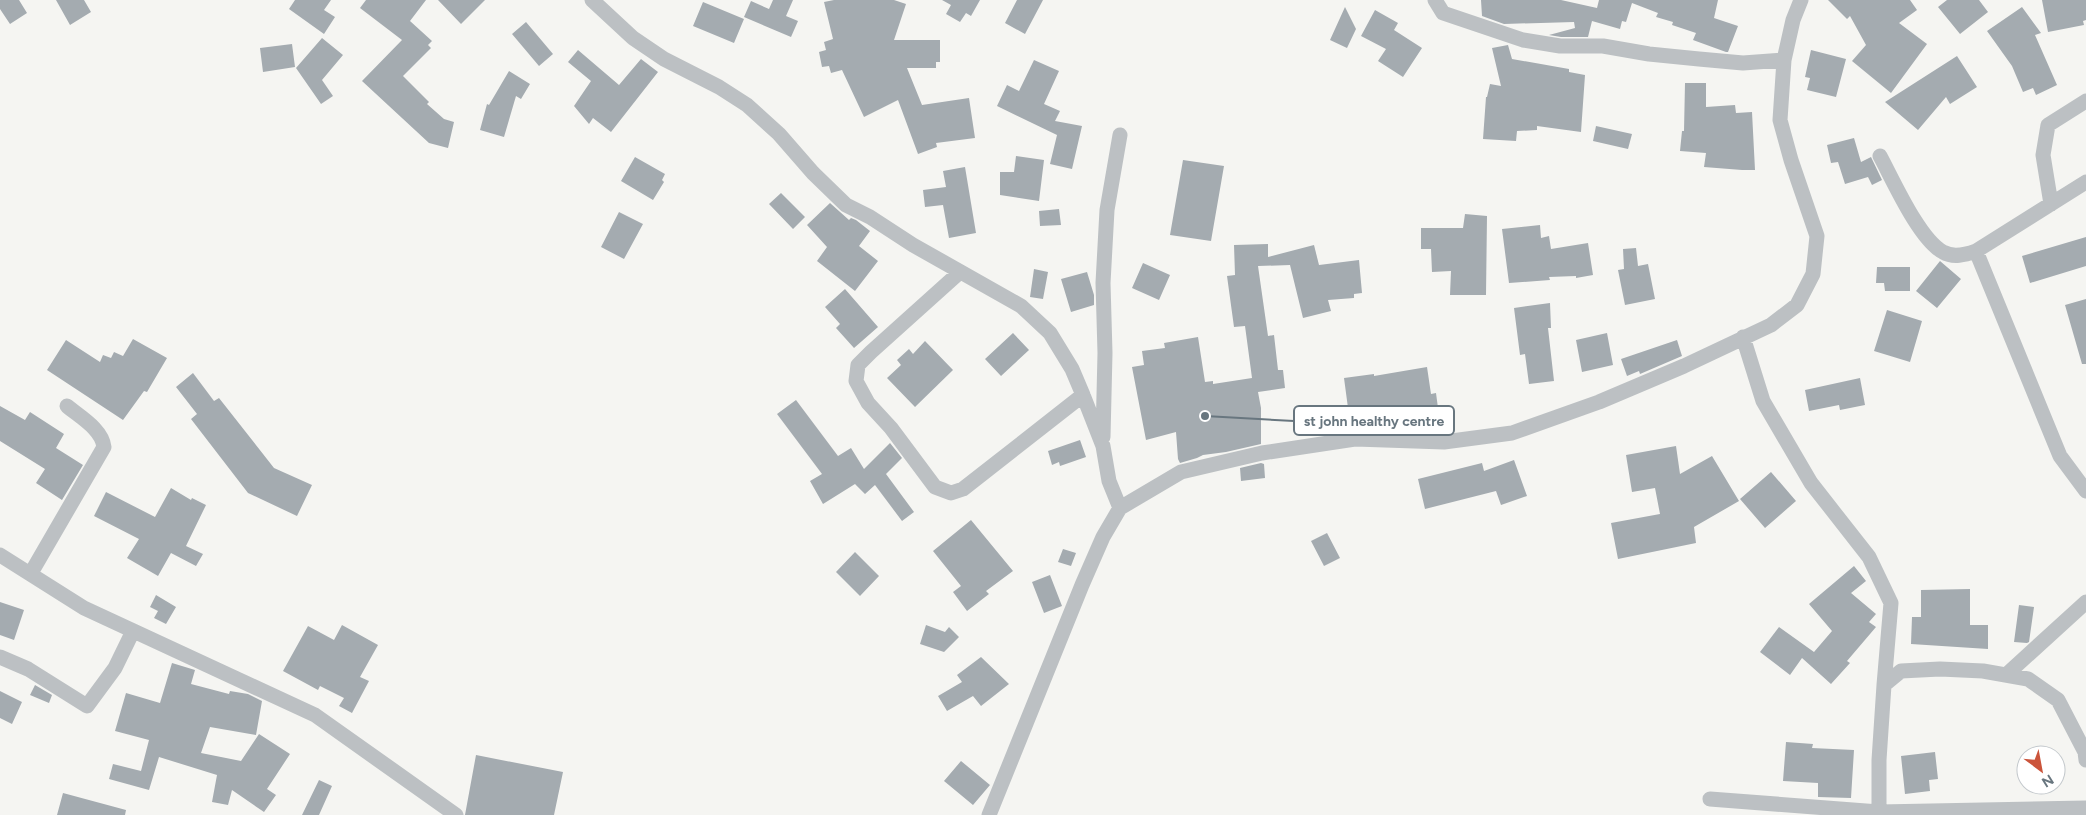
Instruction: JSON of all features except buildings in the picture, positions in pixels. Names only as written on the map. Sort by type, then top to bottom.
[{"type":"street","points":[[592,0],[633,38],[664,59],[719,87],[747,105],[779,134],[846,205],[870,217],[913,245],[1021,306],[1050,334],[1072,370],[1103,446],[1110,480],[1120,508]]},
{"type":"street","points":[[1435,0],[1443,13],[1523,40],[1560,46],[1603,46],[1649,54],[1708,60],[1743,62],[1784,60]]},
{"type":"street","points":[[988,815],[1082,585],[1103,537],[1120,508],[1181,472],[1262,453],[1355,439],[1444,442],[1512,433],[1599,402],[1684,366],[1771,325],[1797,305],[1813,274],[1818,236],[1791,160],[1780,120],[1784,60],[1793,20],[1801,0]]},
{"type":"street","points":[[2051,204],[2043,155],[2048,125],[2086,101]]},
{"type":"street","points":[[1103,446],[1105,353],[1103,283],[1107,210],[1120,135]]},
{"type":"street","points":[[1880,156],[1919,229],[1943,252],[1962,256],[1976,251],[2086,182]]},
{"type":"street","points":[[1976,251],[2060,456],[2086,491]]},
{"type":"street","points":[[960,272],[870,352],[858,365],[856,381],[868,403],[890,428],[935,487],[950,493],[963,489],[1083,395]]},
{"type":"street","points":[[1743,337],[1763,401],[1811,483],[1869,556],[1891,603],[1879,760],[1879,813]]},
{"type":"street","points":[[31,574],[104,447],[103,438],[97,431],[67,406]]},
{"type":"street","points":[[0,555],[84,608],[315,715],[456,815]]},
{"type":"street","points":[[2006,675],[2086,602]]},
{"type":"street","points":[[0,657],[28,669],[87,706],[115,668],[133,631]]},
{"type":"street","points":[[1884,685],[1901,671],[1940,669],[1984,670],[2028,679],[2058,700],[2085,752],[2086,760]]},
{"type":"street","points":[[1710,799],[1879,813],[2086,808]]},
{"type":"place","name":"st john healthy centre","points":[[1205,416]]}]
